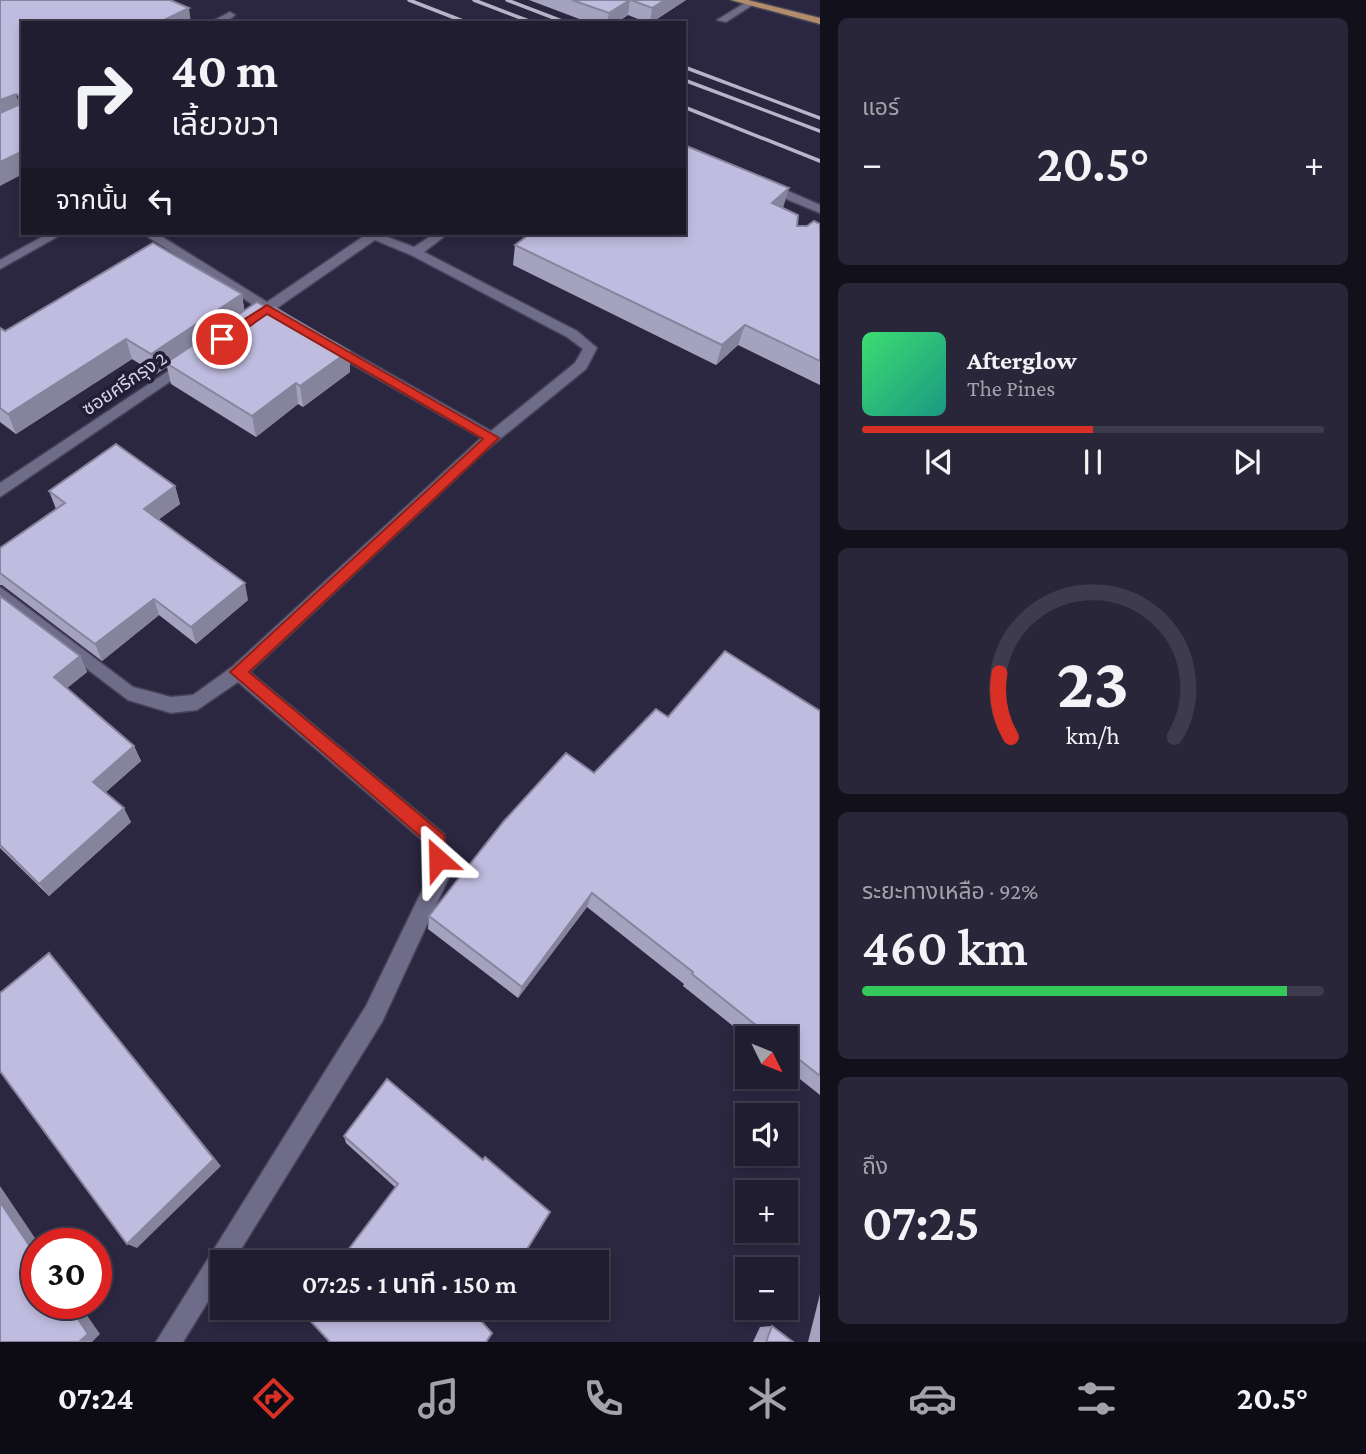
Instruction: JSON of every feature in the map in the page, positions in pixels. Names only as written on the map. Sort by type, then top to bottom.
[{"type":"main road","points":[[736,0],[820,21],[786,0]]},
{"type":"street","points":[[722,20],[748,4]]},
{"type":"street","points":[[219,21],[230,15]]},
{"type":"street","points":[[755,182],[820,209]]},
{"type":"street","points":[[0,265],[54,235]]},
{"type":"street","points":[[151,235],[290,322]]},
{"type":"street","points":[[233,331],[369,235]]},
{"type":"street","points":[[0,594],[128,693],[171,705],[197,702],[238,672],[492,438],[581,366],[590,348],[572,334],[415,252],[372,235]]},
{"type":"street","points":[[415,252],[440,235]]},
{"type":"street","points":[[314,336],[492,438]]},
{"type":"street","name":"ซอยศรีกรุง 2","points":[[0,491],[200,354]]},
{"type":"street","points":[[169,1342],[374,1014],[439,877],[437,840],[238,672]]},
{"type":"building","points":[[0,0],[170,0],[189,8],[162,21],[21,21],[21,152],[0,162],[0,113],[18,105],[19,96],[16,94],[0,100]]},
{"type":"building","points":[[572,0],[630,0],[609,13]]},
{"type":"building","points":[[631,0],[665,0],[652,8]]},
{"type":"building","points":[[686,146],[789,188],[772,203],[798,215],[797,226],[807,226],[814,221],[820,224],[820,361],[745,325],[722,345],[515,245],[528,235],[686,235]]},
{"type":"building","points":[[153,243],[242,294],[151,354],[126,339],[8,414],[0,408],[0,328],[5,331]]},
{"type":"building","points":[[257,302],[271,310],[274,307],[349,351],[300,386],[296,383],[252,416],[166,363]]},
{"type":"building","points":[[116,444],[175,486],[144,509],[245,583],[191,627],[154,599],[95,644],[0,573],[0,548],[65,503],[49,491]]},
{"type":"building","points":[[0,596],[80,656],[54,677],[134,746],[93,782],[124,808],[39,884],[0,845]]},
{"type":"building","points":[[725,651],[820,711],[820,1076],[798,1059],[798,1026],[757,1026],[592,893],[522,987],[429,916],[504,821],[566,753],[594,773],[656,709],[668,717]]},
{"type":"building","points":[[49,953],[214,1159],[127,1244],[0,1071],[0,993]]},
{"type":"building","points":[[387,1079],[550,1212],[526,1250],[348,1250],[398,1184],[344,1136]]},
{"type":"building","points":[[0,1202],[21,1233],[21,1319],[78,1319],[88,1334],[79,1342],[0,1342]]},
{"type":"building","points":[[309,1320],[482,1320],[492,1333],[486,1342],[330,1342]]},
{"type":"building","points":[[772,1326],[793,1342],[766,1342]]},
{"type":"railway","points":[[409,0],[463,21]]},
{"type":"railway","points":[[474,0],[529,21]]},
{"type":"railway","points":[[507,0],[562,21]]},
{"type":"railway","points":[[686,68],[820,118]]},
{"type":"railway","points":[[686,81],[820,131]]},
{"type":"railway","points":[[686,108],[820,161]]},
{"type":"route","points":[[222,339],[267,309],[492,438],[238,672],[437,840],[438,859]]}]
